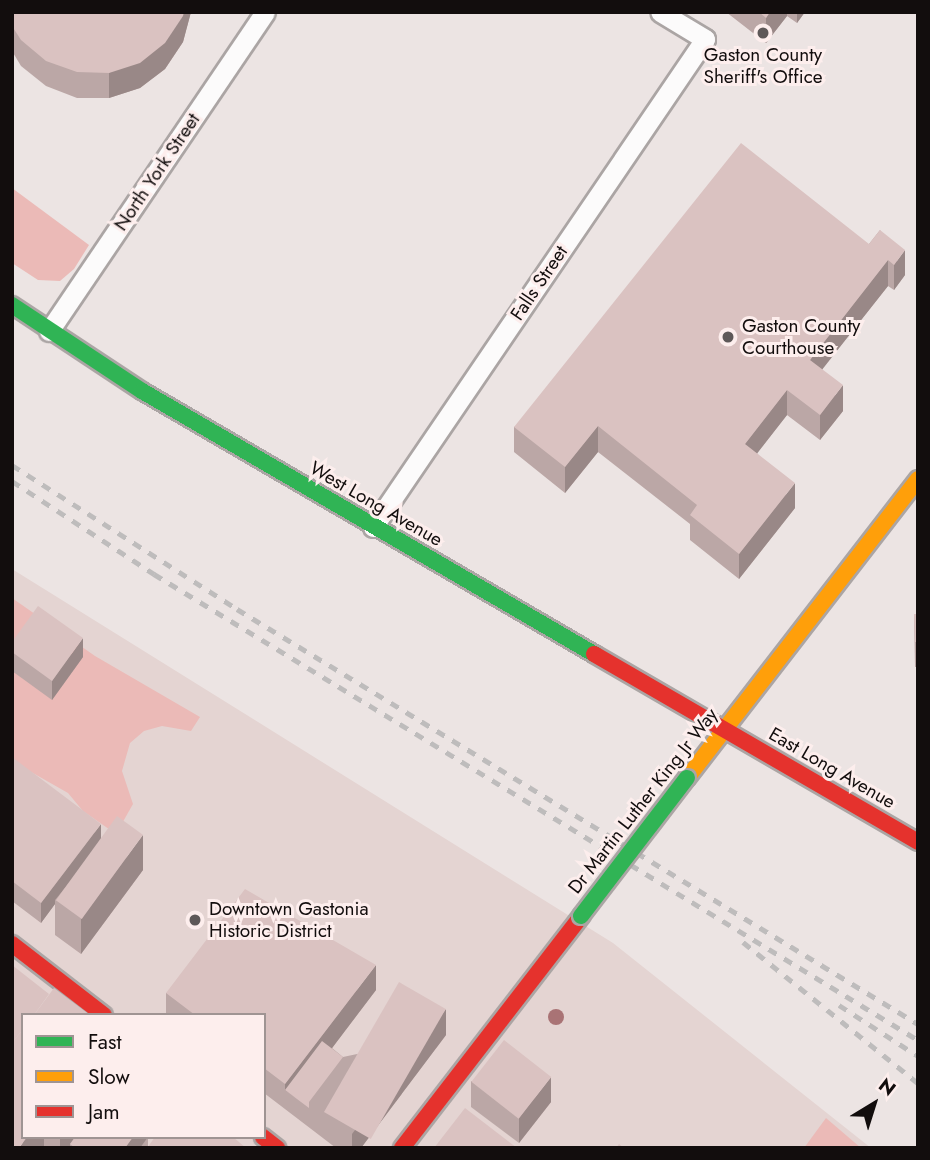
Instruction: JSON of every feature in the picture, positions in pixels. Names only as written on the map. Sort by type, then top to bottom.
[{"type":"main road","name":"West Long Avenue","points":[[12,305],[49,331],[373,527],[725,729]]},
{"type":"main road","name":"Dr Martin Luther King Jr Way","points":[[402,1148],[918,479]]},
{"type":"main road","name":"East Long Avenue","points":[[725,729],[918,842]]},
{"type":"main road","points":[[12,944],[101,1013]]},
{"type":"street","name":"North York Street","points":[[49,331],[265,12]]},
{"type":"street","name":"Falls Street","points":[[373,527],[705,38],[660,12]]},
{"type":"shaded area","points":[[12,188],[89,245],[74,269],[60,281],[38,280],[12,263]]},
{"type":"shaded area","points":[[12,569],[613,943],[871,1148],[12,1148]]},
{"type":"shaded area","points":[[12,598],[95,656],[200,717],[191,731],[162,726],[144,731],[130,743],[122,771],[133,804],[116,834],[83,811],[68,793],[17,764],[12,770]]},
{"type":"shaded area","points":[[826,1118],[861,1148],[804,1148]]},
{"type":"building","points":[[12,12],[184,12],[165,43],[140,63],[109,73],[77,72],[46,61],[21,40],[12,26]]},
{"type":"building","points":[[759,12],[770,12],[766,18]]},
{"type":"building","name":"Gaston County Courthouse","points":[[741,143],[869,244],[880,230],[905,250],[894,265],[888,260],[810,360],[843,385],[820,415],[787,390],[745,444],[795,483],[739,554],[690,515],[697,505],[598,426],[565,467],[514,427]]},
{"type":"building","points":[[38,606],[83,638],[52,681],[12,652],[12,642]]},
{"type":"building","points":[[914,614],[918,614],[918,642],[915,642]]},
{"type":"building","points":[[12,757],[101,824],[41,903],[12,881]]},
{"type":"building","points":[[117,816],[143,835],[82,919],[56,900]]},
{"type":"building","points":[[245,889],[376,965],[285,1084],[266,1070],[266,1013],[192,1013],[166,993]]},
{"type":"building","points":[[12,965],[49,994],[35,1013],[21,1013],[21,1032],[12,1043]]},
{"type":"building","points":[[399,982],[446,1009],[371,1139],[324,1112]]},
{"type":"building","points":[[54,988],[87,1013],[35,1013]]},
{"type":"building","points":[[21,1032],[21,1139],[26,1139],[19,1148],[12,1148],[12,1043]]},
{"type":"building","points":[[504,1040],[551,1077],[519,1119],[471,1082]]},
{"type":"building","points":[[322,1041],[343,1057],[309,1102],[309,1108],[285,1090]]},
{"type":"building","points":[[465,1108],[517,1148],[434,1148]]},
{"type":"building","points":[[74,1139],[132,1139],[125,1148],[75,1148],[70,1144]]},
{"type":"building","points":[[154,1139],[235,1139],[246,1148],[147,1148]]},
{"type":"railway","points":[[12,465],[237,609],[918,1024]]},
{"type":"railway","points":[[12,481],[154,574],[918,1040]]},
{"type":"railway","points":[[743,942],[918,1083]]},
{"type":"railway","points":[[839,1005],[918,1056]]},
{"type":"traffic: fast","points":[[12,305],[142,391],[594,654]]},
{"type":"traffic: fast","points":[[581,916],[687,778]]},
{"type":"traffic: slow","points":[[687,778],[918,479]]},
{"type":"traffic: jam","points":[[594,654],[918,842]]},
{"type":"traffic: jam","points":[[402,1148],[581,916]]},
{"type":"traffic: jam","points":[[12,944],[101,1013]]},
{"type":"traffic: jam","points":[[266,1139],[277,1148]]},
{"type":"place","name":"Gaston County Sheriff's Office","points":[[763,33]]},
{"type":"place","name":"Gaston County Courthouse","points":[[728,337]]},
{"type":"place","name":"Downtown Gastonia Historic District","points":[[195,920]]}]
